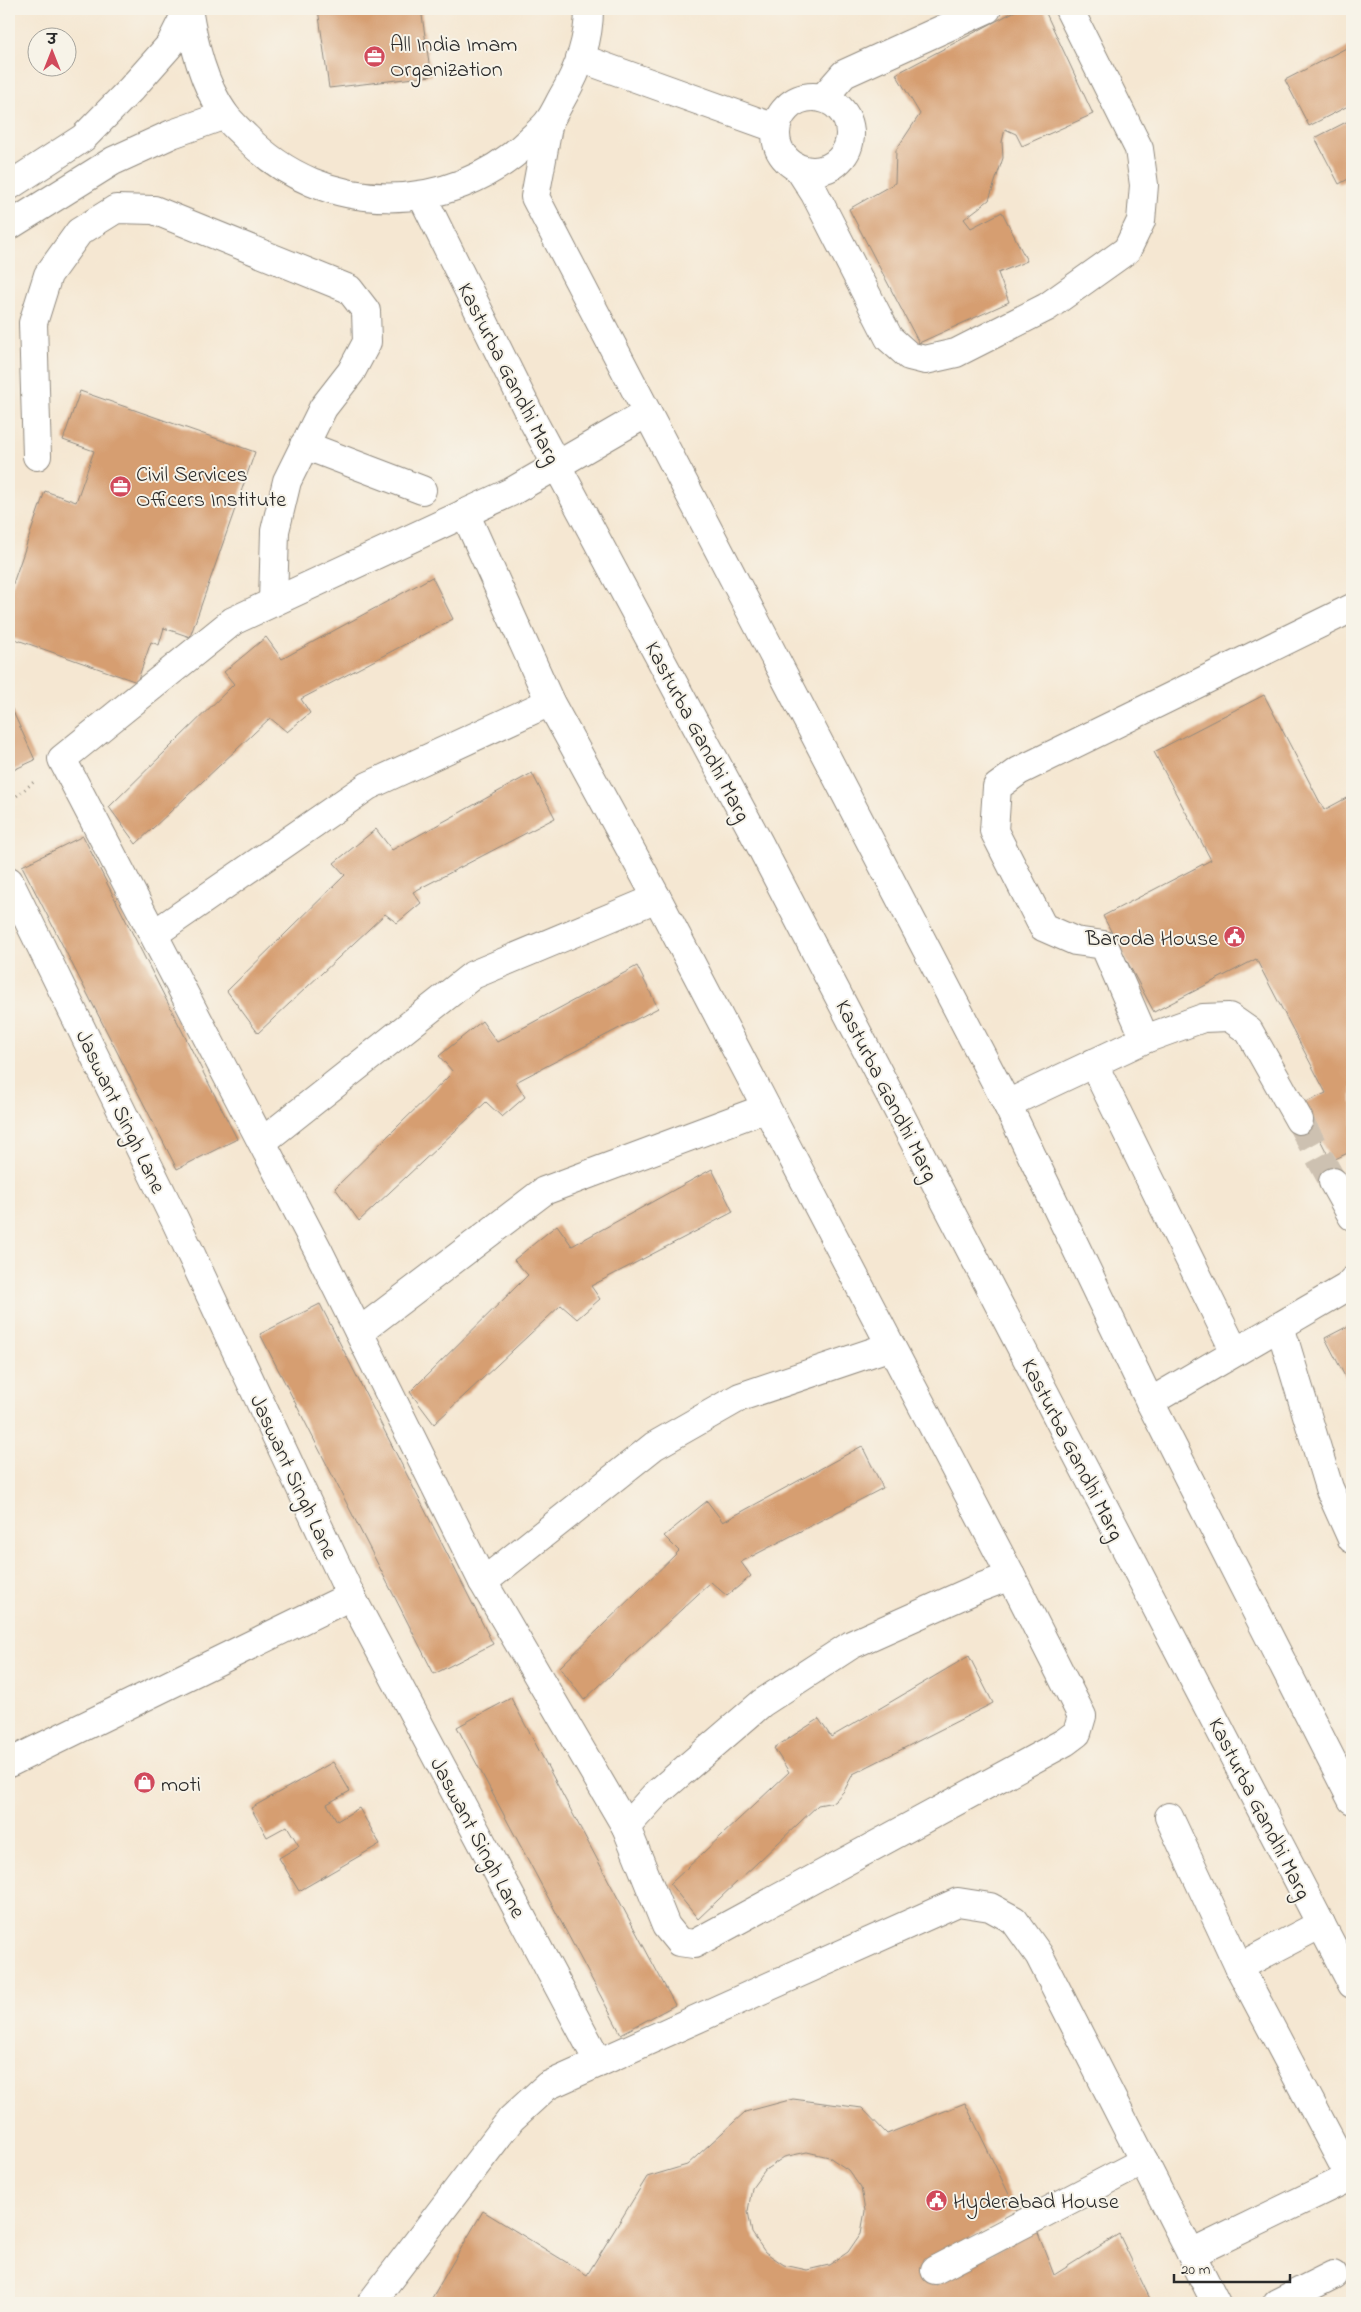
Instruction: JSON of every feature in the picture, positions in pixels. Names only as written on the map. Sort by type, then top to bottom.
[{"type":"main road","points":[[188,9],[200,65],[225,115],[264,156],[312,184],[367,198],[422,196],[471,182],[513,156],[549,121],[575,75],[589,24],[589,9]]},
{"type":"main road","points":[[9,186],[83,138],[132,89],[170,45],[188,9]]},
{"type":"main road","points":[[823,98],[844,74],[987,9]]},
{"type":"main road","points":[[799,169],[815,194],[889,338],[909,356],[926,360],[956,353],[1047,307],[1127,250],[1141,221],[1144,184],[1139,149],[1069,9]]},
{"type":"main road","points":[[580,58],[775,128]]},
{"type":"main road","points":[[811,96],[823,98],[834,103],[848,121],[849,145],[839,160],[824,170],[812,172],[799,169],[788,163],[780,152],[775,140],[775,128],[780,116],[788,106],[799,99],[811,96]]},
{"type":"main road","points":[[9,226],[113,161],[172,134],[225,115]]},
{"type":"main road","points":[[549,121],[535,197],[1007,1104],[1150,1402],[1352,1800]]},
{"type":"main road","name":"Kasturba Gandhi Marg","points":[[422,196],[556,464],[760,843],[1352,1984]]},
{"type":"main road","points":[[37,456],[33,323],[48,275],[79,232],[116,209],[154,210],[348,289],[366,311],[367,342],[351,372],[323,408],[287,482],[275,531],[273,602]]},
{"type":"main road","points":[[465,513],[550,702],[657,898],[1011,1576],[1082,1716],[1077,1733],[1065,1742],[694,1944],[679,1942],[666,1926],[626,1827],[483,1582],[262,1142],[62,759],[233,621],[510,492],[647,412]]},
{"type":"main road","points":[[304,445],[422,490]]},
{"type":"main road","points":[[1145,1039],[1104,945],[1075,941],[1043,926],[994,830],[997,787],[1019,771],[1352,608]]},
{"type":"main road","points":[[154,934],[368,786],[550,702]]},
{"type":"main road","name":"Jaswant Singh Lane","points":[[9,882],[175,1220],[351,1596],[599,2063]]},
{"type":"main road","points":[[262,1142],[473,976],[657,898]]},
{"type":"main road","points":[[1007,1104],[1145,1039],[1203,1018],[1229,1017],[1249,1031],[1299,1120]]},
{"type":"main road","points":[[1092,1063],[1235,1352]]},
{"type":"main road","points":[[359,1332],[544,1191],[766,1108]]},
{"type":"main road","points":[[1333,1182],[1352,1216]]},
{"type":"main road","points":[[1150,1402],[1347,1287],[1352,1281]]},
{"type":"main road","points":[[1280,1326],[1329,1488],[1352,1539]]},
{"type":"main road","points":[[483,1582],[654,1446],[740,1397],[891,1346]]},
{"type":"main road","points":[[626,1827],[662,1789],[762,1703],[851,1645],[976,1589],[1011,1576]]},
{"type":"main road","points":[[9,1763],[351,1596]]},
{"type":"main road","points":[[1169,1817],[1239,1967],[1352,2178],[1192,2254]]},
{"type":"main road","points":[[371,2303],[510,2119],[547,2086],[958,1902],[990,1907],[1014,1920],[1038,1955],[1216,2303]]},
{"type":"main road","points":[[1239,1967],[1321,1924]]},
{"type":"main road","points":[[935,2270],[1144,2161]]},
{"type":"main road","points":[[1277,2303],[1333,2275]]},
{"type":"building","points":[[318,9],[421,9],[431,76],[329,88]]},
{"type":"building","points":[[1019,9],[1044,9],[1093,114],[1022,146],[1016,134],[1005,129],[1002,142],[1003,158],[989,200],[964,219],[971,228],[1002,212],[1027,261],[998,273],[1009,302],[919,343],[849,209],[895,183],[896,150],[920,114],[896,74]]},
{"type":"building","points":[[1352,45],[1352,104],[1309,126],[1285,80]]},
{"type":"building","points":[[1352,119],[1352,177],[1339,184],[1315,138]]},
{"type":"building","points":[[80,391],[255,452],[190,637],[164,628],[159,645],[151,642],[137,682],[9,637],[9,595],[45,491],[76,502],[94,451],[63,440]]},
{"type":"building","points":[[432,577],[453,619],[301,699],[310,713],[287,732],[270,718],[136,844],[109,807],[234,684],[224,672],[266,637],[282,659]]},
{"type":"building","name":"Baroda House","points":[[1264,695],[1324,810],[1352,795],[1352,1151],[1331,1161],[1302,1104],[1326,1093],[1256,959],[1154,1012],[1103,916],[1211,860],[1154,752]]},
{"type":"building","points":[[9,703],[35,760],[9,772]]},
{"type":"building","points":[[532,773],[555,818],[413,892],[421,903],[397,923],[385,914],[258,1033],[227,991],[345,875],[334,863],[376,829],[392,850]]},
{"type":"building","points":[[83,836],[237,1139],[177,1169],[22,866]]},
{"type":"building","points":[[637,966],[658,1008],[516,1082],[525,1097],[502,1117],[486,1102],[359,1221],[335,1188],[453,1072],[439,1056],[482,1021],[497,1042]]},
{"type":"building","points":[[712,1169],[733,1212],[591,1286],[600,1299],[577,1319],[561,1305],[434,1424],[410,1392],[528,1275],[514,1260],[557,1225],[572,1246]]},
{"type":"building","points":[[320,1304],[493,1644],[434,1674],[260,1334]]},
{"type":"building","points":[[1352,1324],[1352,1390],[1325,1338]]},
{"type":"building","points":[[862,1446],[883,1488],[741,1562],[751,1576],[727,1596],[711,1582],[584,1700],[560,1667],[679,1551],[664,1536],[707,1501],[723,1522]]},
{"type":"building","points":[[969,1656],[993,1703],[853,1774],[844,1791],[834,1802],[818,1805],[698,1919],[670,1884],[789,1772],[774,1748],[819,1719],[831,1737]]},
{"type":"building","points":[[511,1698],[675,2005],[621,2034],[457,1727]]},
{"type":"building","points":[[333,1762],[350,1791],[327,1804],[337,1821],[359,1808],[380,1844],[299,1891],[279,1858],[299,1846],[287,1826],[267,1837],[251,1808]]},
{"type":"building","name":"Hyderabad House","points":[[793,2099],[862,2108],[887,2134],[965,2103],[1017,2211],[926,2264],[936,2285],[1036,2228],[1054,2275],[1119,2234],[1152,2303],[429,2303],[483,2211],[587,2275],[647,2177],[687,2165],[745,2112]],"holes":[[[807,2152],[829,2157],[848,2170],[861,2188],[865,2211],[861,2233],[848,2252],[829,2265],[807,2270],[784,2265],[765,2252],[752,2233],[748,2211],[752,2188],[765,2170],[784,2157]]]},
{"type":"tunnel","points":[[1299,1120],[1333,1182]]},
{"type":"place","name":"All India Imam Organization","points":[[374,56]]},
{"type":"place","name":"Civil Services Officers Institute","points":[[120,486]]},
{"type":"place","name":"Baroda House","points":[[1234,937]]},
{"type":"place","name":"moti","points":[[145,1783]]},
{"type":"place","name":"Hyderabad House","points":[[937,2200]]}]
